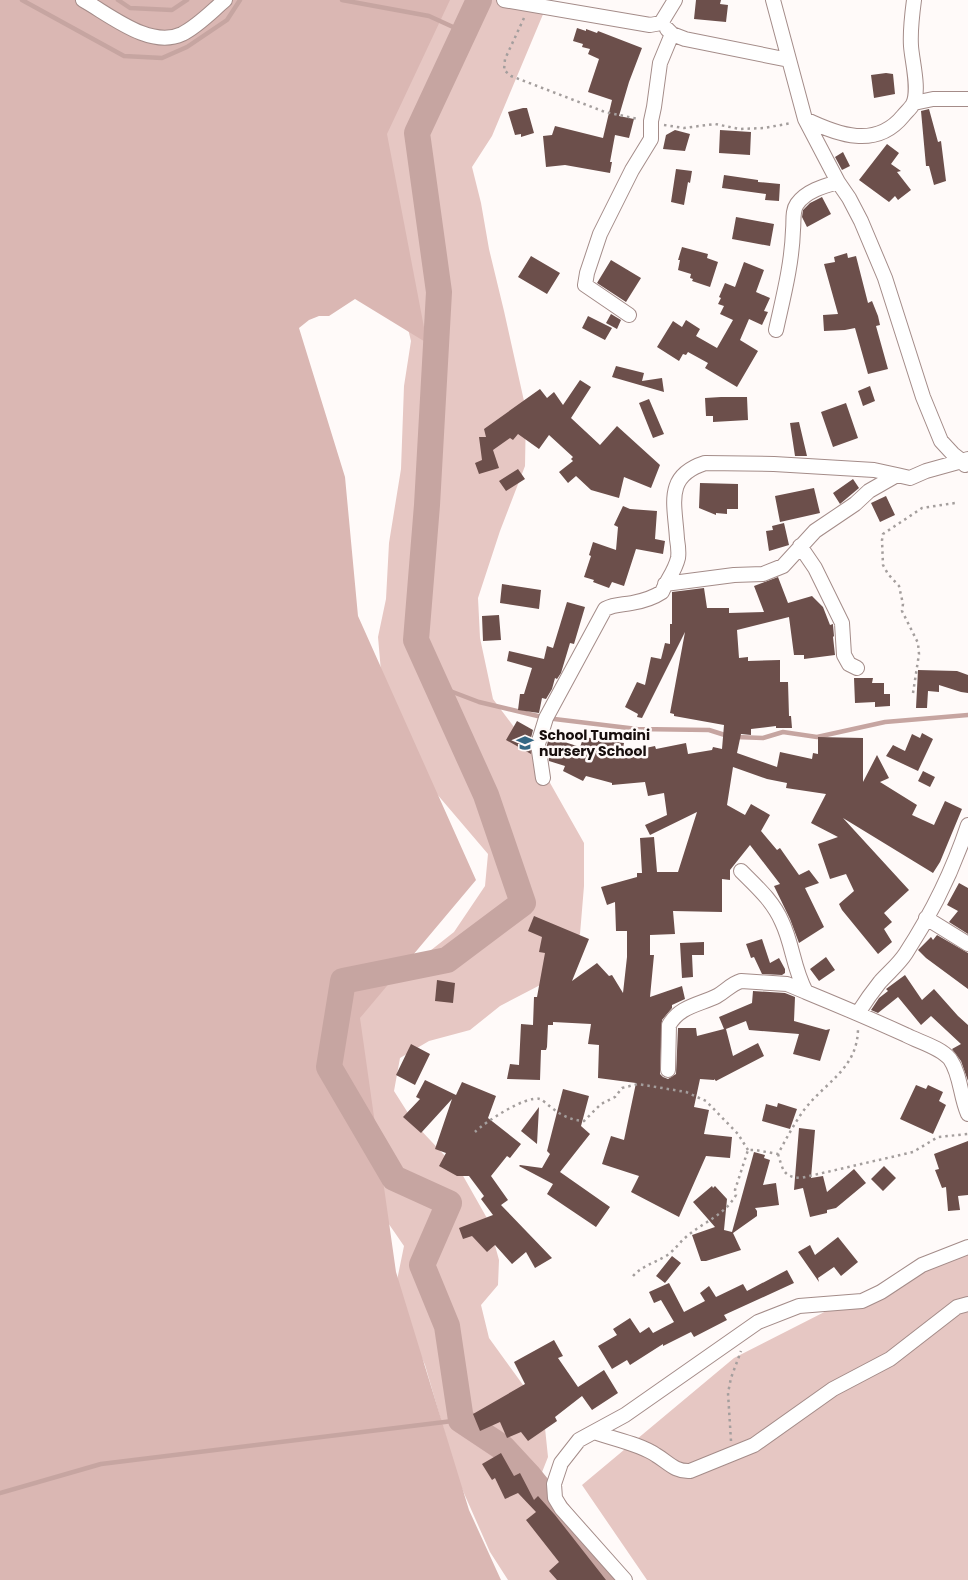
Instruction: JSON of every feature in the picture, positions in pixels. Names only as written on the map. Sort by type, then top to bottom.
[{"type":"street","points":[[83,0],[131,28],[146,35],[159,38],[180,35],[200,23],[225,0]]},
{"type":"street","points":[[504,0],[650,25],[661,23],[676,0]]},
{"type":"street","points":[[773,0],[805,119],[861,221],[885,278],[922,397],[941,441],[953,454],[966,463]]},
{"type":"street","points":[[805,119],[825,128],[858,137],[877,135],[898,122],[914,103],[916,80],[911,45],[914,0]]},
{"type":"street","points":[[661,23],[672,34],[718,46],[789,60]]},
{"type":"street","points":[[629,314],[585,285],[600,234],[632,170],[651,139],[651,125],[660,63],[672,34]]},
{"type":"street","points":[[914,103],[933,99],[968,99]]},
{"type":"street","points":[[776,330],[786,283],[793,218],[797,204],[819,187],[838,182]]},
{"type":"street","points":[[543,778],[538,744],[546,718],[605,609],[614,604],[630,604],[651,599],[662,592],[665,584],[671,577],[679,557],[674,490],[678,479],[695,466],[706,463],[774,464],[874,470],[910,478],[926,471],[966,463]]},
{"type":"street","points":[[665,584],[734,575],[763,574],[783,566],[815,531],[854,504],[869,491],[897,475]]},
{"type":"street","points":[[800,546],[815,568],[842,623],[844,655],[849,664],[857,668]]},
{"type":"street","points":[[858,1013],[867,998],[905,955],[939,897],[956,860],[968,825]]},
{"type":"street","points":[[741,871],[763,893],[782,923],[795,966],[806,992]]},
{"type":"street","points":[[926,918],[968,944]]},
{"type":"street","points":[[668,1070],[669,1025],[683,1009],[718,995],[734,983],[741,981],[787,984],[858,1013],[936,1049],[948,1058],[956,1070],[965,1090],[968,1114]]},
{"type":"street","points":[[625,1580],[561,1508],[555,1498],[554,1484],[560,1463],[579,1440],[625,1415],[758,1322],[799,1306],[862,1301],[881,1292],[922,1265],[968,1247]]},
{"type":"street","points":[[594,1432],[649,1450],[674,1468],[682,1472],[690,1471],[754,1445],[833,1389],[890,1358],[957,1307],[968,1304]]},
{"type":"path","points":[[526,5],[505,59],[504,70],[511,76],[605,112],[651,125],[684,128],[715,124],[740,129],[784,126],[805,119]]},
{"type":"path","points":[[913,693],[919,654],[918,645],[902,611],[903,604],[899,586],[888,574],[883,564],[883,534],[922,508],[955,503]]},
{"type":"path","points":[[858,1013],[858,1039],[847,1066],[804,1109],[778,1154],[784,1172],[791,1177],[802,1178],[913,1152],[938,1137],[968,1134]]},
{"type":"path","points":[[476,1132],[483,1124],[533,1098],[543,1101],[558,1113],[572,1120],[584,1120],[601,1104],[615,1097],[622,1088],[638,1084],[686,1092],[706,1101],[738,1134],[748,1150]]},
{"type":"path","points":[[748,1150],[778,1154]]},
{"type":"path","points":[[633,1276],[640,1269],[672,1252],[686,1238],[713,1220],[728,1206],[736,1195],[735,1190],[748,1150]]},
{"type":"path","points":[[734,1454],[729,1420],[728,1393],[741,1350]]},
{"type":"shaded area","points":[[0,0],[450,0],[387,134],[427,343],[355,299],[329,316],[319,316],[309,320],[299,328],[345,477],[358,616],[476,880],[360,1018],[396,1272],[469,1510],[501,1580],[0,1580]]},
{"type":"shaded area","points":[[436,0],[549,0],[492,136],[472,167],[526,410],[525,466],[500,531],[478,598],[480,638],[493,699],[532,751],[584,843],[584,886],[580,934],[546,982],[500,1006],[470,1030],[429,1041],[400,1058],[394,1091],[415,1124],[462,1174],[488,1220],[499,1260],[498,1285],[481,1305],[489,1338],[539,1407],[545,1428],[548,1457],[535,1490],[546,1532],[579,1580],[508,1580],[490,1552],[459,1482],[425,1365],[394,1295],[404,1246],[384,1217],[348,977],[402,973],[454,932],[485,886],[488,854],[436,793],[384,706],[378,637],[386,599],[389,543],[401,469],[404,386],[411,341],[395,276],[379,158],[394,94]]},
{"type":"shaded area","points":[[968,1252],[968,1580],[647,1580],[582,1485],[734,1358],[905,1271]]},
{"type":"building","points":[[696,0],[721,0],[720,4],[728,5],[726,22],[694,19]]},
{"type":"building","points":[[577,28],[597,33],[598,31],[642,48],[619,116],[634,119],[629,138],[615,135],[610,173],[565,165],[546,167],[543,136],[552,135],[555,126],[603,138],[612,100],[588,92],[599,59],[588,54],[590,49],[582,47],[583,44],[573,41]]},
{"type":"building","points":[[893,74],[895,94],[874,98],[871,75]]},
{"type":"building","points":[[527,108],[534,133],[521,137],[521,134],[515,135],[508,112]]},
{"type":"building","points":[[929,109],[938,142],[941,141],[946,181],[934,185],[929,166],[926,166],[921,111]]},
{"type":"building","points":[[675,130],[690,134],[685,151],[663,149],[666,135]]},
{"type":"building","points":[[720,130],[751,132],[750,155],[719,153]]},
{"type":"building","points":[[887,144],[899,153],[891,164],[901,171],[897,172],[911,190],[898,200],[895,196],[889,202],[859,180]]},
{"type":"building","points":[[843,152],[850,166],[842,170],[835,157]]},
{"type":"building","points":[[676,169],[692,171],[684,205],[671,202]]},
{"type":"building","points":[[724,175],[758,180],[758,182],[780,184],[779,201],[765,200],[766,194],[722,188]]},
{"type":"building","points":[[822,197],[831,214],[807,227],[802,217],[803,210],[810,203]]},
{"type":"building","points":[[736,217],[774,224],[770,246],[732,239]]},
{"type":"building","points":[[682,247],[708,254],[707,258],[718,262],[710,287],[692,281],[693,279],[690,278],[691,274],[678,270],[680,260],[678,260]]},
{"type":"building","points":[[847,253],[848,258],[856,256],[868,303],[872,301],[878,316],[880,325],[876,326],[888,369],[868,374],[855,328],[824,331],[823,315],[838,314],[824,264],[835,262],[834,257]]},
{"type":"building","points":[[531,256],[560,273],[547,294],[518,277]]},
{"type":"building","points":[[611,260],[641,278],[626,302],[597,283]]},
{"type":"building","points":[[744,262],[764,270],[756,292],[770,298],[764,311],[768,312],[762,325],[749,319],[740,340],[758,351],[737,387],[705,368],[708,363],[688,352],[686,355],[683,354],[679,361],[657,347],[673,321],[682,327],[686,320],[700,329],[696,336],[717,348],[733,320],[720,314],[724,306],[718,304],[721,298],[719,297],[725,283],[735,287]]},
{"type":"building","points":[[611,314],[621,320],[617,329],[606,323]]},
{"type":"building","points":[[588,316],[612,328],[605,340],[582,328]]},
{"type":"building","points":[[616,366],[644,373],[642,381],[662,378],[664,392],[612,377]]},
{"type":"building","points":[[580,380],[591,387],[571,418],[600,445],[617,426],[660,465],[651,488],[624,477],[619,498],[591,490],[576,476],[568,483],[559,472],[573,461],[571,459],[573,457],[549,435],[539,449],[518,434],[513,440],[510,438],[493,450],[499,468],[479,474],[475,463],[482,460],[479,437],[486,437],[484,429],[540,389],[547,398],[554,392],[563,405]]},
{"type":"building","points":[[870,386],[875,401],[863,406],[858,391]]},
{"type":"building","points":[[747,397],[748,420],[713,422],[713,416],[706,416],[705,398]]},
{"type":"building","points":[[649,399],[664,434],[653,438],[639,403]]},
{"type":"building","points":[[846,403],[858,438],[833,447],[821,412]]},
{"type":"building","points":[[799,422],[807,456],[795,456],[790,423]]},
{"type":"building","points":[[518,469],[525,479],[506,491],[499,481]]},
{"type":"building","points":[[853,479],[859,488],[840,504],[833,493]]},
{"type":"building","points":[[700,483],[738,484],[738,509],[727,509],[727,514],[716,513],[716,515],[699,508]]},
{"type":"building","points":[[814,488],[820,513],[780,522],[775,496]]},
{"type":"building","points":[[886,496],[895,515],[880,522],[871,503]]},
{"type":"building","points":[[623,506],[630,509],[657,511],[655,539],[665,541],[663,554],[636,549],[624,586],[612,582],[609,588],[584,577],[591,556],[589,555],[593,542],[616,550],[618,527],[614,525]]},
{"type":"building","points":[[784,523],[789,545],[769,551],[766,531],[773,530],[772,526]]},
{"type":"building","points":[[778,577],[788,603],[812,596],[823,607],[830,625],[833,624],[835,655],[804,659],[804,655],[794,655],[789,617],[737,630],[739,658],[748,657],[748,661],[780,660],[780,682],[788,682],[789,716],[791,716],[792,728],[776,728],[776,726],[751,729],[751,735],[741,734],[737,753],[777,767],[780,752],[812,759],[813,753],[818,754],[818,737],[863,738],[863,782],[877,755],[889,778],[880,782],[917,805],[912,815],[934,825],[945,801],[962,809],[940,862],[933,873],[843,818],[909,890],[884,913],[892,922],[884,929],[892,942],[878,954],[842,910],[839,904],[854,891],[846,874],[830,879],[818,844],[838,837],[811,823],[826,794],[786,788],[787,783],[767,779],[733,767],[727,805],[745,815],[751,804],[770,815],[761,831],[777,850],[780,848],[799,875],[809,870],[819,883],[805,888],[824,927],[799,943],[774,886],[780,884],[750,845],[730,870],[730,880],[722,879],[722,912],[673,911],[675,934],[650,935],[650,955],[654,955],[650,997],[682,986],[685,999],[672,1005],[672,1008],[662,1020],[660,1074],[668,1079],[676,1074],[678,1028],[696,1028],[697,1036],[724,1029],[719,1017],[752,1003],[753,991],[785,993],[795,997],[794,1021],[826,1030],[830,1029],[820,1061],[793,1054],[799,1034],[749,1030],[746,1021],[726,1029],[733,1056],[758,1043],[764,1056],[716,1081],[714,1079],[700,1079],[694,1107],[709,1110],[704,1134],[732,1137],[730,1158],[706,1156],[679,1217],[631,1192],[639,1176],[602,1164],[611,1136],[624,1140],[636,1083],[598,1078],[599,1045],[588,1044],[591,1024],[553,1022],[553,1025],[548,1025],[547,1047],[546,1050],[541,1050],[540,1080],[507,1079],[510,1064],[519,1065],[521,1024],[533,1025],[534,997],[537,997],[545,953],[539,952],[542,937],[528,931],[534,916],[589,939],[572,981],[597,963],[609,976],[612,975],[623,993],[627,957],[627,931],[616,931],[615,902],[607,905],[601,887],[637,877],[637,873],[642,873],[640,838],[654,837],[657,872],[678,872],[697,812],[650,835],[645,825],[667,815],[664,793],[648,796],[645,782],[612,785],[612,783],[586,776],[583,781],[563,771],[565,766],[549,761],[547,745],[549,737],[580,747],[584,736],[602,742],[602,738],[624,743],[622,753],[655,746],[656,749],[686,743],[688,754],[712,750],[713,747],[722,749],[724,725],[674,716],[674,714],[670,713],[685,632],[642,718],[637,717],[638,714],[625,707],[637,682],[645,685],[651,657],[661,659],[665,643],[670,644],[672,592],[704,588],[707,608],[729,608],[729,613],[764,612],[754,586]]},
{"type":"building","points":[[502,584],[541,590],[539,609],[500,603]]},
{"type":"building","points":[[567,602],[585,607],[574,644],[570,643],[561,673],[557,679],[555,678],[552,689],[546,699],[542,698],[539,713],[518,710],[520,694],[524,694],[532,668],[507,661],[509,651],[544,659],[547,646],[553,648]]},
{"type":"building","points":[[499,615],[501,640],[483,641],[482,616]]},
{"type":"building","points":[[918,670],[957,671],[968,675],[968,693],[939,685],[939,692],[928,691],[927,708],[916,708]]},
{"type":"building","points":[[854,678],[873,678],[872,683],[884,683],[884,694],[890,694],[890,706],[875,707],[875,702],[855,703]]},
{"type":"building","points":[[517,721],[533,730],[530,742],[531,754],[506,740]]},
{"type":"building","points":[[922,733],[933,739],[918,771],[886,756],[893,745],[905,751],[912,734],[920,738]]},
{"type":"building","points":[[923,771],[935,777],[930,787],[918,781]]},
{"type":"building","points":[[959,883],[968,888],[968,934],[949,922],[958,911],[947,905]]},
{"type":"building","points":[[937,935],[968,953],[968,989],[918,950],[931,937],[933,940]]},
{"type":"building","points":[[762,939],[770,963],[779,958],[785,969],[785,973],[782,975],[762,974],[754,957],[751,958],[746,944]]},
{"type":"building","points":[[704,942],[704,955],[692,955],[693,977],[682,978],[680,943]]},
{"type":"building","points":[[826,957],[835,970],[819,981],[810,969]]},
{"type":"building","points":[[905,975],[922,1000],[934,989],[968,1025],[968,1081],[961,1061],[952,1049],[961,1044],[931,1016],[921,1025],[898,997],[878,1013],[871,1010],[879,998],[888,991],[886,989]]},
{"type":"building","points":[[437,980],[455,983],[453,1003],[435,1001]]},
{"type":"building","points":[[411,1044],[430,1054],[415,1085],[396,1075]]},
{"type":"building","points":[[425,1080],[456,1095],[462,1082],[496,1096],[488,1118],[521,1144],[510,1158],[507,1156],[491,1176],[508,1200],[501,1205],[552,1258],[535,1268],[526,1252],[512,1264],[495,1245],[487,1252],[472,1236],[463,1239],[459,1228],[493,1215],[481,1199],[484,1196],[469,1176],[457,1176],[439,1166],[446,1153],[435,1149],[452,1099],[421,1133],[403,1117],[420,1099],[416,1097]]},
{"type":"building","points":[[916,1085],[926,1089],[928,1085],[943,1092],[939,1101],[946,1105],[933,1134],[900,1119]]},
{"type":"building","points":[[563,1089],[589,1096],[581,1126],[590,1134],[560,1172],[610,1207],[596,1227],[547,1194],[553,1184],[519,1166],[542,1168],[550,1154],[547,1151]]},
{"type":"building","points":[[778,1103],[797,1109],[790,1129],[762,1121],[766,1104],[777,1107]]},
{"type":"building","points":[[539,1107],[537,1144],[521,1131]]},
{"type":"building","points":[[799,1128],[815,1130],[811,1178],[823,1176],[827,1192],[854,1169],[866,1183],[836,1208],[827,1210],[827,1213],[810,1217],[803,1188],[794,1190]]},
{"type":"building","points":[[968,1141],[968,1195],[958,1196],[960,1210],[948,1211],[946,1187],[942,1188],[935,1170],[939,1169],[934,1154]]},
{"type":"building","points":[[754,1152],[765,1155],[764,1158],[770,1160],[763,1185],[776,1183],[779,1205],[755,1208],[757,1216],[733,1233],[741,1250],[701,1261],[692,1235],[715,1227],[693,1202],[712,1186],[713,1188],[715,1186],[727,1199],[724,1230],[732,1232]]},
{"type":"building","points":[[884,1166],[896,1178],[883,1191],[871,1179]]},
{"type":"building","points":[[838,1237],[858,1262],[841,1276],[834,1267],[818,1278],[819,1282],[798,1252],[810,1245],[815,1255]]},
{"type":"building","points":[[672,1256],[681,1263],[665,1283],[656,1276]]},
{"type":"building","points":[[787,1270],[794,1283],[724,1315],[727,1320],[694,1337],[691,1332],[663,1346],[663,1344],[630,1365],[627,1360],[612,1369],[598,1346],[617,1335],[613,1329],[630,1318],[640,1333],[649,1327],[653,1333],[674,1322],[661,1300],[654,1303],[649,1292],[669,1283],[684,1312],[705,1301],[700,1293],[709,1286],[716,1297],[743,1284],[747,1291]]},
{"type":"building","points":[[554,1340],[563,1356],[558,1358],[578,1387],[604,1370],[618,1393],[592,1410],[582,1396],[555,1417],[557,1421],[528,1441],[521,1432],[507,1438],[500,1422],[480,1431],[473,1414],[525,1384],[514,1362]]},
{"type":"building","points":[[501,1453],[514,1476],[520,1473],[534,1500],[538,1496],[606,1580],[557,1580],[549,1571],[559,1562],[526,1520],[536,1512],[518,1493],[505,1499],[495,1478],[492,1480],[482,1464]]},
{"type":"waterway","points":[[22,0],[124,56],[162,58],[187,47],[227,20],[240,0]]},
{"type":"waterway","points":[[118,0],[130,8],[172,10],[187,0]]},
{"type":"waterway","points":[[342,0],[429,16],[464,32]]},
{"type":"waterway","points":[[479,0],[417,133],[439,292],[427,505],[416,640],[486,795],[523,903],[447,960],[343,981],[329,1067],[394,1178],[449,1203],[422,1265],[447,1326],[461,1420],[503,1448],[528,1475],[613,1580]]},
{"type":"waterway","points":[[437,686],[479,702],[546,718],[637,729],[709,730],[728,736]]},
{"type":"waterway","points":[[736,737],[763,738],[783,732],[817,737],[885,722],[968,715]]},
{"type":"waterway","points":[[0,1493],[101,1464],[461,1420]]},
{"type":"place","name":"School Tumaini nursery School","points":[[525,743]]}]
